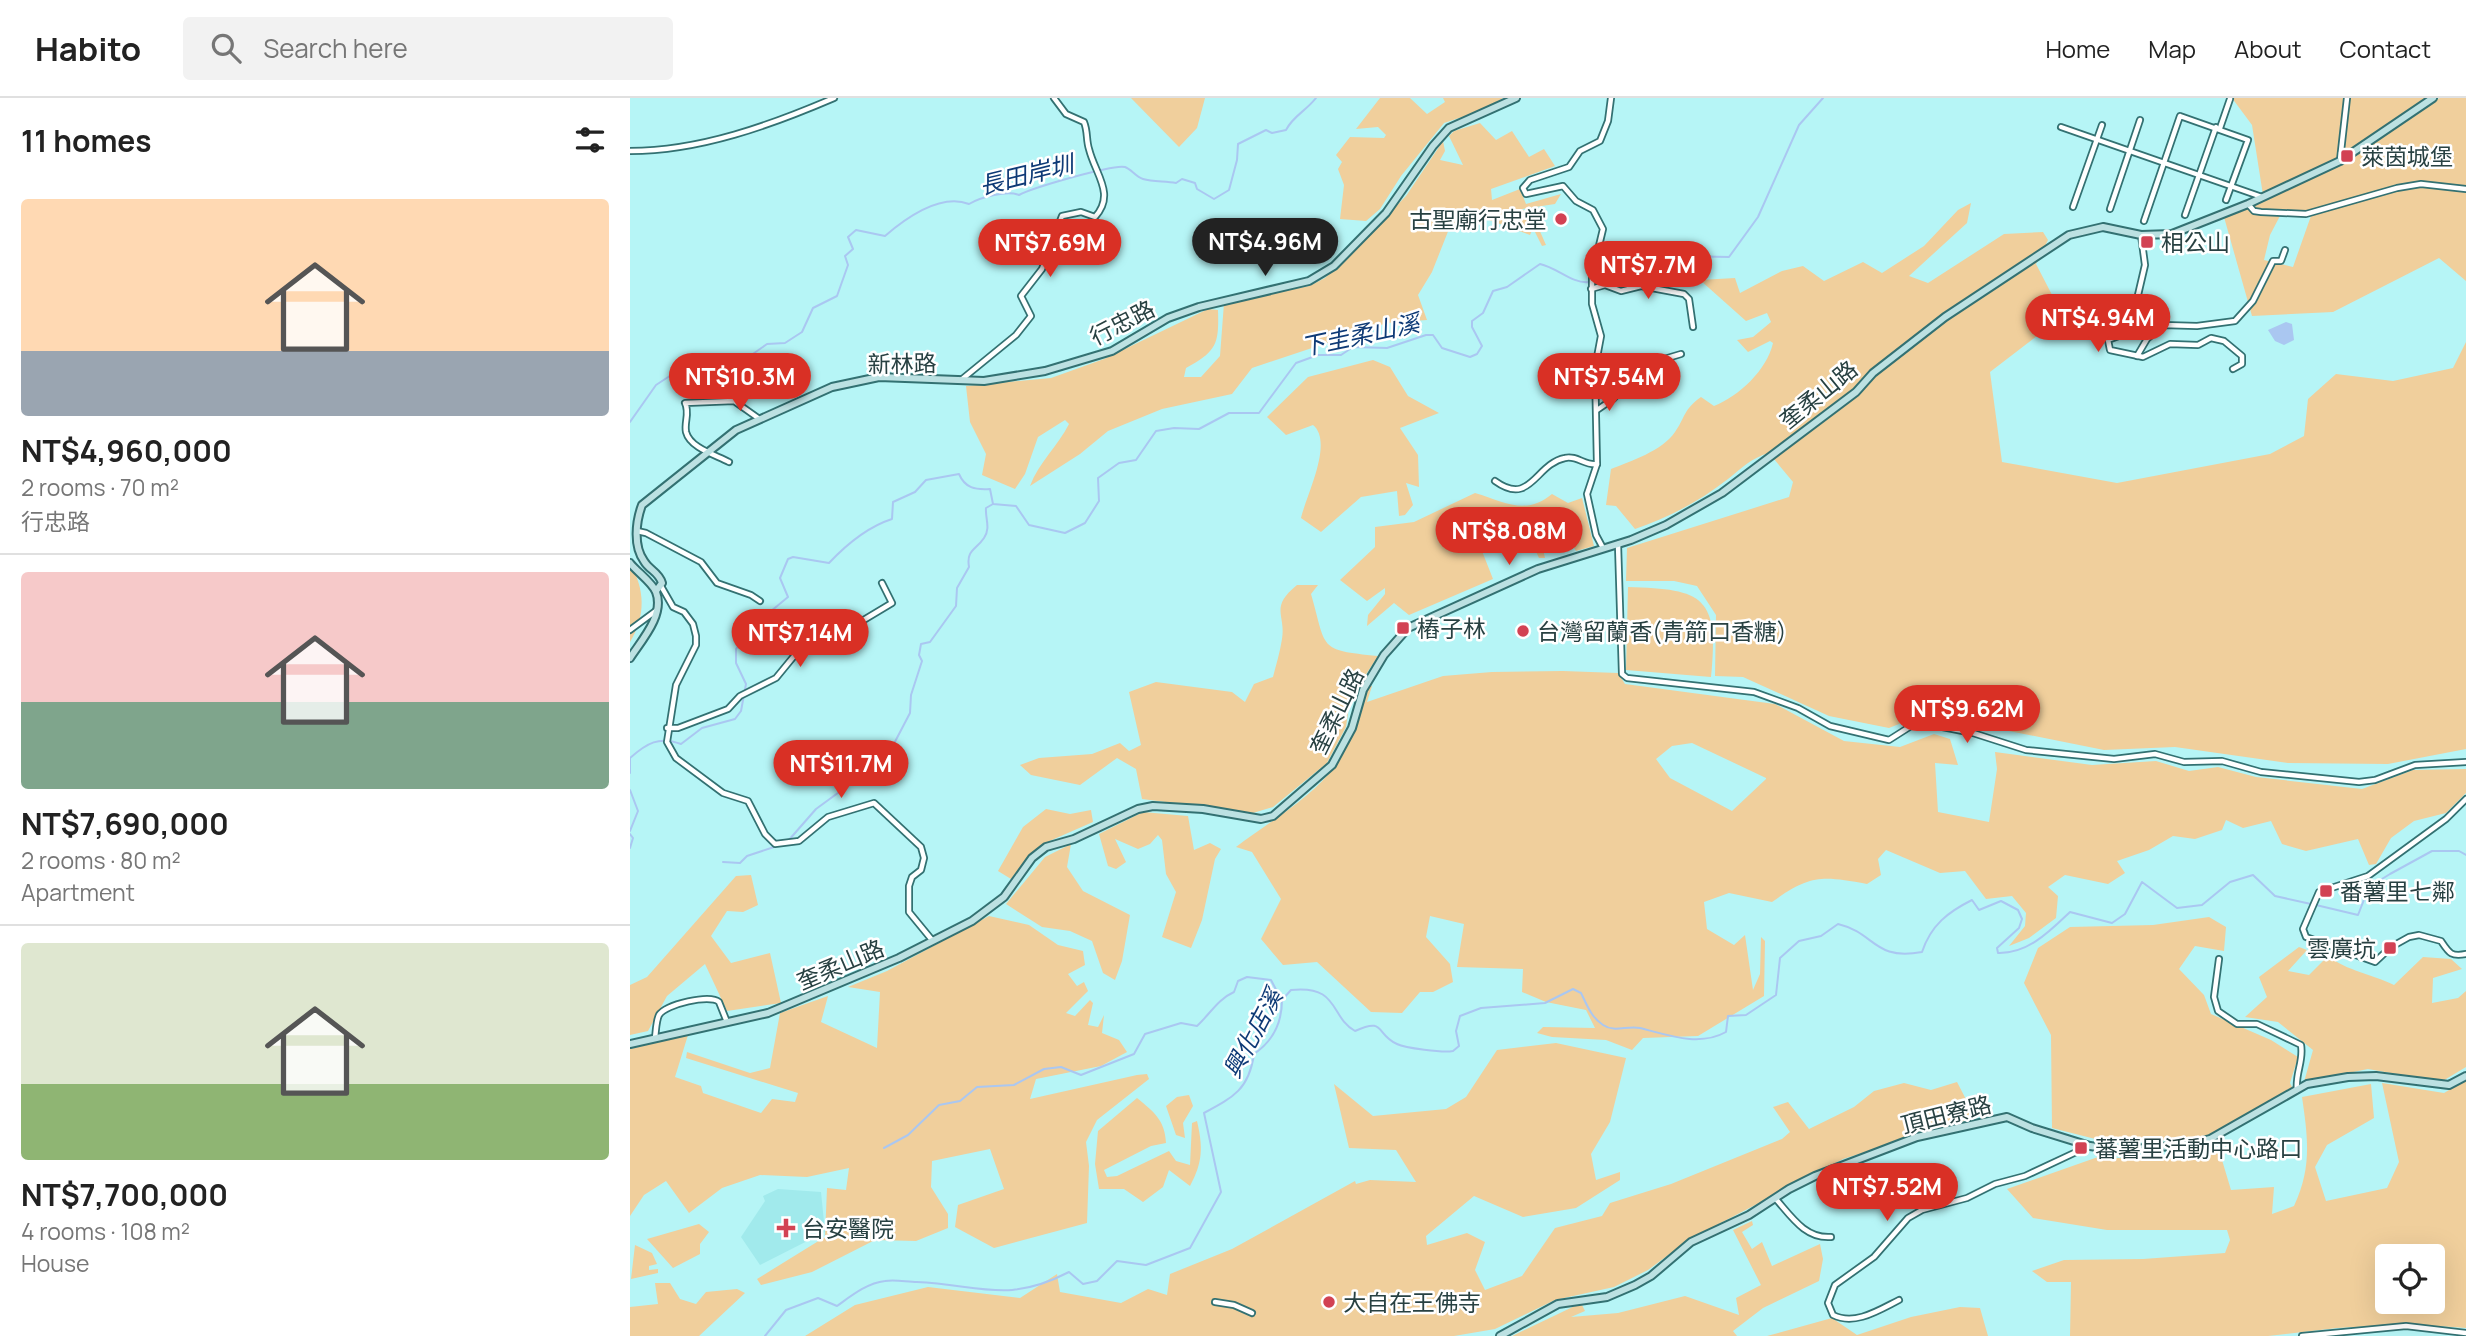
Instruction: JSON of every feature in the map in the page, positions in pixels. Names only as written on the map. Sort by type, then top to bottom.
[{"type":"street","points":[[630,151],[667,151],[738,134],[834,98]]},
{"type":"street","points":[[961,380],[1016,335],[1031,316],[1021,296],[1042,269],[1062,216],[1081,212],[1095,217],[1102,209],[1099,172],[1088,148],[1088,133],[1084,122],[1066,114],[1054,98]]},
{"type":"street","name":"行忠路","points":[[961,380],[985,381],[1080,361],[1112,351],[1179,314],[1230,298],[1310,281],[1334,266],[1386,213],[1433,146],[1449,128],[1516,98]]},
{"type":"street","points":[[1603,548],[1596,535],[1588,502],[1597,464],[1595,368],[1601,336],[1591,287],[1604,236],[1598,215],[1587,205],[1576,201],[1569,188],[1563,186],[1526,194],[1523,188],[1530,180],[1569,167],[1580,151],[1600,141],[1608,121],[1611,98]]},
{"type":"street","points":[[2340,161],[2347,98]]},
{"type":"street","name":"奎柔山路","points":[[630,1044],[768,1013],[899,958],[972,921],[1004,897],[1032,858],[1046,847],[1074,839],[1138,809],[1153,806],[1203,809],[1261,820],[1272,816],[1332,765],[1352,727],[1363,690],[1384,655],[1408,628],[1538,569],[1618,544],[1666,525],[1722,493],[1856,392],[1873,373],[1945,317],[2069,235],[2103,227],[2141,235],[2172,234],[2248,204],[2340,161],[2433,98]]},
{"type":"street","points":[[2185,215],[2198,175],[2230,99]]},
{"type":"street","points":[[2144,220],[2180,116],[2248,140],[2226,200]]},
{"type":"street","points":[[2110,209],[2140,120]]},
{"type":"street","points":[[2073,207],[2102,125]]},
{"type":"street","points":[[2061,127],[2263,197]]},
{"type":"street","points":[[2248,204],[2254,211],[2306,214],[2397,188],[2421,184],[2466,189]]},
{"type":"street","points":[[2141,235],[2145,265],[2138,295],[2135,327],[2110,338],[2107,343],[2114,353],[2149,356],[2170,344],[2197,345],[2211,338],[2224,341],[2242,356],[2242,364],[2233,369]]},
{"type":"street","points":[[2137,356],[2147,339],[2163,325],[2197,326],[2235,321],[2253,301],[2273,261],[2281,261],[2285,250]]},
{"type":"street","points":[[1591,287],[1605,285],[1621,291],[1641,286],[1684,294],[1689,299],[1693,327]]},
{"type":"street","points":[[1597,410],[1613,399],[1644,365],[1681,354]]},
{"type":"street","name":"新林路","points":[[637,531],[637,518],[642,505],[736,430],[758,418],[832,387],[878,377],[961,380]]},
{"type":"street","points":[[729,462],[708,453],[686,432],[685,403],[734,401],[758,418]]},
{"type":"street","points":[[1495,481],[1508,489],[1525,488],[1558,460],[1570,457],[1597,464]]},
{"type":"street","points":[[630,658],[649,631],[657,610],[660,576],[644,562],[637,531],[646,533],[701,562],[717,583],[760,601]]},
{"type":"street","points":[[1618,544],[1622,674],[1627,678],[1754,692],[1798,708],[1830,726],[1889,740],[1911,726],[1932,725],[1973,733],[2026,750],[2114,759],[2155,754],[2184,762],[2222,761],[2261,772],[2359,782],[2415,765],[2466,762]]},
{"type":"street","points":[[630,563],[658,588],[673,607],[684,612],[693,624],[696,636],[696,645],[676,685],[667,728],[667,739],[676,758],[723,793],[748,801],[765,834],[775,844],[799,841],[828,817],[874,803],[921,847],[924,858],[921,870],[912,877],[909,886],[909,912],[932,940]]},
{"type":"street","points":[[667,728],[678,728],[728,709],[740,696],[776,678],[799,650],[847,630],[892,603],[882,583]]},
{"type":"street","points":[[630,630],[657,610]]},
{"type":"street","points":[[2466,799],[2446,819],[2368,876],[2325,888],[2316,899],[2303,929],[2306,937],[2370,961],[2380,960],[2391,947],[2419,935],[2441,941],[2449,953],[2455,956],[2466,954]]},
{"type":"street","points":[[2220,959],[2214,997],[2218,1011],[2237,1024],[2257,1024],[2301,1045],[2303,1057],[2295,1078],[2297,1090]]},
{"type":"street","points":[[655,1038],[658,1016],[666,1009],[706,997],[719,1002],[727,1022]]},
{"type":"street","name":"頂田寮路","points":[[1500,1336],[1558,1304],[1607,1297],[1635,1284],[1651,1276],[1691,1242],[1815,1176],[1908,1140],[2007,1117],[2032,1128],[2090,1146],[2136,1150],[2210,1139],[2307,1084],[2348,1077],[2376,1076],[2449,1085],[2466,1076]]},
{"type":"street","points":[[1899,1300],[1865,1316],[1852,1318],[1832,1315],[1828,1303],[1835,1285],[1874,1257],[1908,1218],[1922,1210],[1967,1198],[1994,1184],[2025,1176],[2090,1146]]},
{"type":"street","points":[[1775,1198],[1816,1238],[1831,1237]]},
{"type":"street","points":[[1214,1302],[1234,1305],[1252,1312]]},
{"type":"street","points":[[2302,1336],[2406,1326],[2466,1333]]},
{"type":"shaded area","points":[[1131,98],[1205,98],[1197,128],[1179,147]]},
{"type":"shaded area","points":[[1380,98],[1410,98],[1427,114],[1445,102],[1443,98],[1503,98],[1486,109],[1444,123],[1401,176],[1380,209],[1366,221],[1340,219],[1344,185],[1338,169],[1342,162],[1336,155],[1350,137],[1384,138],[1386,135],[1378,127],[1356,129]]},
{"type":"shaded area","points":[[2232,98],[2424,98],[2426,104],[2440,98],[2466,98],[2466,281],[2439,258],[2333,312],[2252,316],[2222,210],[2263,195],[2252,125]],"holes":[[[2312,213],[2293,267],[2264,260],[2270,235],[2281,214]]]},
{"type":"shaded area","points":[[1480,123],[1496,140],[1512,131],[1529,157],[1544,149],[1555,166],[1491,189],[1492,200],[1520,189],[1526,204],[1561,194],[1555,204],[1522,209],[1535,220],[1546,245],[1542,246],[1533,228],[1530,235],[1478,216],[1449,229],[1432,272],[1418,295],[1427,320],[1387,323],[1252,368],[1232,394],[1162,409],[1108,431],[1080,454],[1030,486],[1038,469],[1069,424],[1065,420],[1038,437],[1025,474],[1015,489],[982,475],[986,454],[970,422],[966,386],[1051,378],[1104,359],[1208,309],[1218,310],[1218,331],[1214,345],[1204,357],[1186,368],[1184,377],[1201,377],[1220,356],[1224,303],[1309,286],[1325,278],[1406,196],[1443,141],[1445,151],[1440,160],[1463,165],[1449,136],[1454,131]]},
{"type":"shaded area","points":[[1971,203],[1967,223],[1909,276],[1928,283],[2004,234],[2043,232],[2048,240],[2036,264],[2063,316],[1990,372],[2002,462],[2117,483],[2270,454],[2304,436],[2308,399],[2336,374],[2393,381],[2453,368],[2466,342],[2466,749],[2388,764],[2288,763],[2175,747],[2104,750],[1924,714],[1889,728],[1829,716],[1743,677],[1715,676],[1716,615],[1697,586],[1674,581],[1626,581],[1627,548],[1789,497],[1793,482],[1769,453],[1752,461],[1695,502],[1635,529],[1616,506],[1606,505],[1611,469],[1646,455],[1662,445],[1675,432],[1685,413],[1701,397],[1714,406],[1733,396],[1751,381],[1770,353],[1773,343],[1770,341],[1748,352],[1737,340],[1753,337],[1771,322],[1767,313],[1746,321],[1700,280],[1735,278],[1740,293],[1782,271],[1803,266],[1824,281],[1863,262],[1882,273],[1924,246],[1958,210]]},
{"type":"shaded area","points":[[2286,322],[2292,324],[2294,340],[2284,345],[2275,341],[2268,330]]},
{"type":"shaded area","points":[[1373,360],[1390,367],[1408,396],[1439,413],[1400,428],[1418,455],[1419,487],[1406,483],[1413,505],[1405,515],[1399,516],[1397,491],[1361,497],[1321,532],[1301,518],[1320,456],[1319,433],[1313,425],[1286,435],[1267,417],[1308,377]]},
{"type":"shaded area","points":[[1475,493],[1524,506],[1542,501],[1552,494],[1568,503],[1582,498],[1594,546],[1576,551],[1569,540],[1543,549],[1545,558],[1539,558],[1529,537],[1482,551],[1493,579],[1409,615],[1394,603],[1367,626],[1368,615],[1385,594],[1385,588],[1367,601],[1340,580],[1375,547],[1375,527],[1414,522]]},
{"type":"shaded area","points":[[630,563],[639,583],[642,602],[639,622],[630,642]]},
{"type":"shaded area","points":[[1297,585],[1318,585],[1311,594],[1323,636],[1328,643],[1344,652],[1378,656],[1350,699],[1346,727],[1327,763],[1273,807],[1253,813],[1142,799],[1136,769],[1117,758],[1080,785],[1031,775],[1020,765],[1039,758],[1092,754],[1120,743],[1129,751],[1141,745],[1129,692],[1156,682],[1232,692],[1245,702],[1254,684],[1273,677],[1282,639],[1281,606],[1288,593]]},
{"type":"shaded area","points":[[1628,587],[1674,591],[1690,595],[1701,603],[1708,614],[1712,629],[1711,677],[1626,670]]},
{"type":"shaded area","points":[[1492,672],[1618,673],[1625,684],[1775,704],[1844,741],[1900,747],[1934,734],[1950,739],[1958,765],[1935,763],[1938,812],[1989,822],[1997,769],[1995,752],[2092,765],[2156,761],[2189,771],[2218,767],[2256,777],[2362,789],[2413,770],[2466,769],[2466,793],[2446,813],[2414,821],[2391,838],[2376,864],[2369,865],[2358,839],[2306,851],[2282,844],[2271,821],[2243,828],[2226,820],[2222,830],[2195,839],[2173,836],[2149,850],[2117,861],[2125,873],[2108,884],[2065,875],[2048,887],[2058,896],[2056,918],[2029,938],[2009,946],[2025,926],[2026,913],[2012,896],[1986,899],[1965,871],[1940,873],[1886,850],[1878,859],[1881,875],[1867,884],[1817,880],[1797,886],[1772,902],[1729,893],[1704,902],[1707,929],[1734,945],[1745,935],[1753,990],[1760,974],[1761,937],[1765,941],[1764,996],[1698,1036],[1643,1038],[1632,1050],[1606,1040],[1552,1037],[1537,1033],[1543,1027],[1595,1028],[1586,1010],[1546,1002],[1522,992],[1523,969],[1457,967],[1464,924],[1430,916],[1426,937],[1450,964],[1453,982],[1433,992],[1420,992],[1402,1013],[1371,1012],[1317,962],[1283,965],[1261,939],[1281,899],[1252,852],[1236,847],[1302,799],[1325,778],[1350,739],[1369,686],[1372,686],[1367,702],[1443,676]],"holes":[[[1692,743],[1766,778],[1732,811],[1670,778],[1656,759],[1672,746]]]},
{"type":"shaded area","points":[[1046,809],[1070,814],[1091,810],[1093,822],[1045,843],[1028,856],[1011,879],[998,871],[1023,827]]},
{"type":"shaded area","points":[[1143,812],[1188,816],[1194,850],[1210,843],[1221,849],[1215,859],[1202,920],[1191,948],[1162,937],[1176,892],[1166,874],[1162,840],[1158,835],[1150,844],[1138,849],[1115,839],[1126,862],[1116,869],[1108,866],[1099,834]]},
{"type":"shaded area","points":[[1071,844],[1067,867],[1083,891],[1130,915],[1122,961],[1115,980],[1103,973],[1092,941],[1070,931],[1042,927],[1006,904],[1045,857]]},
{"type":"shaded area","points":[[751,875],[758,905],[743,912],[727,911],[711,936],[731,963],[770,953],[781,1003],[727,1011],[705,964],[667,996],[648,1031],[630,1035],[630,985],[647,977],[736,876]]},
{"type":"shaded area","points":[[989,916],[1029,925],[1058,945],[1083,951],[1085,965],[1068,974],[1077,986],[1084,982],[1088,991],[1066,1013],[1075,1016],[1090,1000],[1093,1003],[1088,1025],[1098,1027],[1104,1015],[1102,1033],[1119,1040],[1127,1052],[1101,1066],[1036,1079],[1030,1099],[1137,1075],[1147,1074],[1149,1079],[1097,1120],[1086,1142],[1089,1166],[1087,1223],[994,1248],[955,1227],[958,1205],[1004,1189],[990,1149],[932,1161],[931,1187],[948,1214],[948,1228],[916,1241],[875,1240],[812,1272],[761,1285],[757,1279],[825,1237],[827,1188],[846,1190],[849,1168],[807,1177],[760,1175],[722,1188],[689,1213],[666,1181],[644,1195],[630,1216],[630,1049],[688,1035],[675,1077],[701,1086],[703,1093],[761,1113],[772,1099],[795,1102],[798,1093],[686,1058],[687,1052],[750,1073],[770,1068],[780,1013],[828,996],[821,1022],[877,1048],[880,992],[848,987],[887,971]]},
{"type":"shaded area","points":[[2209,917],[2226,927],[2224,951],[2195,946],[2179,969],[2204,995],[2211,1014],[2271,1040],[2298,1057],[2290,1083],[2294,1091],[2204,1138],[2111,1143],[2052,1128],[2051,1035],[2024,983],[2038,948],[2070,927],[2153,925]]},
{"type":"shaded area","points":[[2299,947],[2307,950],[2288,971],[2309,975],[2328,956],[2343,965],[2394,985],[2423,957],[2451,959],[2462,969],[2433,978],[2432,1003],[2458,998],[2466,991],[2466,1067],[2441,1082],[2368,1069],[2304,1082],[2313,1050],[2278,1022],[2245,1017],[2267,997],[2259,977]]},
{"type":"shaded area","points":[[1556,1043],[1626,1058],[1610,1122],[1591,1154],[1596,1180],[1620,1172],[1620,1180],[1576,1208],[1523,1217],[1474,1196],[1426,1236],[1427,1245],[1467,1233],[1485,1242],[1475,1270],[1485,1290],[1522,1276],[1555,1228],[1602,1216],[1610,1203],[1671,1184],[1782,1139],[1790,1132],[1773,1107],[1788,1102],[1809,1129],[1854,1107],[1874,1091],[1904,1083],[1931,1090],[1957,1082],[1970,1107],[1968,1120],[1843,1159],[1690,1239],[1648,1270],[1614,1287],[1555,1300],[1495,1329],[1454,1336],[805,1336],[855,1305],[928,1287],[1020,1298],[1057,1274],[1060,1292],[1121,1303],[1148,1289],[1167,1295],[1170,1274],[1232,1249],[1355,1181],[1356,1184],[1370,1180],[1416,1182],[1396,1150],[1349,1148],[1334,1084],[1373,1116],[1446,1109],[1466,1097],[1497,1050]]},
{"type":"shaded area","points":[[2466,1080],[2466,1328],[2410,1324],[2337,1328],[2268,1336],[2070,1336],[2071,1282],[2047,1282],[2032,1271],[2064,1260],[2143,1259],[2225,1253],[2230,1240],[2227,1230],[2107,1230],[2033,1218],[2007,1189],[2098,1157],[2162,1160],[2219,1150],[2231,1190],[2274,1187],[2272,1214],[2294,1206],[2304,1179],[2307,1139],[2302,1097],[2371,1084],[2374,1118],[2327,1145],[2315,1167],[2326,1201],[2387,1188],[2399,1162],[2382,1083],[2444,1093]]},
{"type":"shaded area","points":[[1189,1095],[1193,1106],[1183,1123],[1185,1138],[1176,1135],[1166,1106],[1177,1097]]},
{"type":"shaded area","points":[[1137,1098],[1161,1122],[1166,1143],[1151,1146],[1104,1170],[1107,1177],[1117,1176],[1169,1151],[1176,1161],[1190,1165],[1192,1123],[1197,1121],[1201,1147],[1200,1162],[1190,1186],[1169,1170],[1163,1187],[1143,1202],[1124,1189],[1099,1189],[1095,1164],[1098,1131]]},
{"type":"shaded area","name":"台安醫院","points":[[778,1189],[821,1192],[825,1232],[760,1265],[741,1237],[765,1201],[763,1196]]},
{"type":"shaded area","points":[[1752,1221],[1753,1225],[1742,1232],[1752,1249],[1762,1242],[1772,1266],[1820,1244],[1823,1259],[1819,1281],[1763,1308],[1733,1331],[1737,1336],[1512,1336],[1581,1303],[1585,1311],[1571,1317],[1618,1313],[1685,1296],[1739,1315],[1736,1298],[1761,1285],[1733,1230]]},
{"type":"shaded area","points":[[699,1224],[709,1232],[700,1244],[700,1254],[673,1268],[647,1239]]},
{"type":"shaded area","points":[[635,1245],[652,1253],[657,1264],[649,1266],[649,1270],[658,1269],[658,1273],[631,1279]]},
{"type":"shaded area","points":[[655,1283],[670,1283],[680,1299],[696,1304],[706,1292],[737,1289],[745,1293],[699,1336],[630,1336],[630,1307],[658,1304]]},
{"type":"shaded area","points":[[1960,1307],[1980,1308],[1988,1336],[1767,1336],[1832,1318],[1857,1335],[1911,1317]]},
{"type":"waterway","name":"長田岸圳","points":[[630,422],[656,385],[685,366],[712,364],[725,356],[740,363],[767,344],[785,343],[802,332],[813,308],[837,296],[848,265],[845,256],[853,249],[848,237],[856,230],[885,236],[913,215],[935,205],[958,201],[969,204],[1008,193],[1019,195],[1072,177],[1118,167],[1125,167],[1147,180],[1176,183],[1182,179],[1195,183],[1197,189],[1214,199],[1229,190],[1238,144],[1266,130],[1272,133],[1286,130],[1316,98]]},
{"type":"waterway","name":"下圭柔山溪","points":[[1594,278],[1618,273],[1651,260],[1680,256],[1729,257],[1758,217],[1799,125],[1823,98]]},
{"type":"waterway","name":"下圭柔山溪","points":[[630,773],[630,758],[642,748],[660,741],[681,744],[702,728],[735,719],[741,711],[746,684],[736,663],[736,649],[753,626],[788,597],[780,578],[788,559],[793,557],[829,563],[858,537],[892,519],[893,502],[915,492],[926,480],[959,474],[971,487],[990,489],[993,504],[1016,506],[1029,525],[1065,533],[1085,523],[1099,501],[1098,478],[1119,463],[1136,460],[1156,431],[1174,428],[1199,429],[1229,413],[1259,413],[1296,363],[1318,355],[1341,355],[1353,347],[1387,348],[1426,335],[1433,335],[1442,348],[1470,357],[1477,354],[1482,346],[1472,327],[1472,321],[1483,313],[1493,291],[1507,287],[1540,264],[1577,281],[1589,282]]},
{"type":"waterway","points":[[788,841],[816,809],[887,757],[910,713],[911,695],[922,661],[919,655],[921,644],[930,642],[956,606],[957,588],[969,567],[970,554],[986,534],[986,508],[993,504]]},
{"type":"waterway","name":"下圭柔山溪","points":[[630,790],[638,811],[630,831]]},
{"type":"waterway","name":"下圭柔山溪","points":[[630,834],[633,838],[630,848]]},
{"type":"waterway","points":[[723,862],[740,863],[747,856],[777,846]]},
{"type":"waterway","name":"興化店溪","points":[[2316,905],[2358,915],[2369,887],[2390,874],[2432,851],[2459,851],[2466,855]]},
{"type":"waterway","name":"興化店溪","points":[[765,1336],[786,1310],[818,1298],[837,1306],[860,1290],[878,1282],[897,1280],[1011,1290],[1047,1282],[1069,1272],[1083,1284],[1097,1281],[1117,1261],[1146,1265],[1190,1248],[1221,1192],[1204,1113],[1232,1097],[1244,1084],[1254,1054],[1275,1030],[1282,1000],[1291,990],[1318,992],[1326,997],[1341,1018],[1355,1031],[1376,1026],[1397,1044],[1424,1050],[1453,1051],[1459,1046],[1456,1031],[1460,1016],[1481,1008],[1545,1003],[1573,989],[1581,993],[1592,1015],[1608,1027],[1635,1027],[1683,1038],[1705,1039],[1726,1032],[1728,1016],[1746,1015],[1776,995],[1780,958],[1799,941],[1821,936],[1838,924],[1851,928],[1876,945],[1894,953],[1922,952],[1935,927],[1955,909],[1972,900],[1979,910],[2001,901],[2018,910],[2022,919],[2019,928],[1997,948],[1998,953],[2019,950],[2029,945],[2070,912],[2112,923],[2125,914],[2142,882],[2177,908],[2202,905],[2230,882],[2253,875],[2275,896],[2311,904]]},
{"type":"waterway","points":[[884,1148],[908,1135],[939,1105],[960,1101],[977,1087],[1014,1085],[1044,1069],[1061,1067],[1081,1075],[1134,1054],[1145,1034],[1181,1023],[1197,1026],[1234,992],[1238,981],[1247,977],[1271,980],[1281,999]]},
{"type":"place","name":"萊茵城堡","points":[[2347,156]]},
{"type":"place","name":"古聖廟行忠堂","points":[[1561,219]]},
{"type":"place","name":"相公山","points":[[2147,242]]},
{"type":"place","name":"樁子林","points":[[1403,628]]},
{"type":"place","name":"台灣留蘭香(青箭口香糖)","points":[[1523,631]]},
{"type":"place","name":"番薯里七鄰","points":[[2326,891]]},
{"type":"place","name":"雲廣坑","points":[[2390,948]]},
{"type":"place","name":"蕃薯里活動中心路口","points":[[2081,1148]]},
{"type":"place","name":"台安醫院","points":[[786,1228]]},
{"type":"place","name":"大自在王佛寺","points":[[1329,1302]]}]
